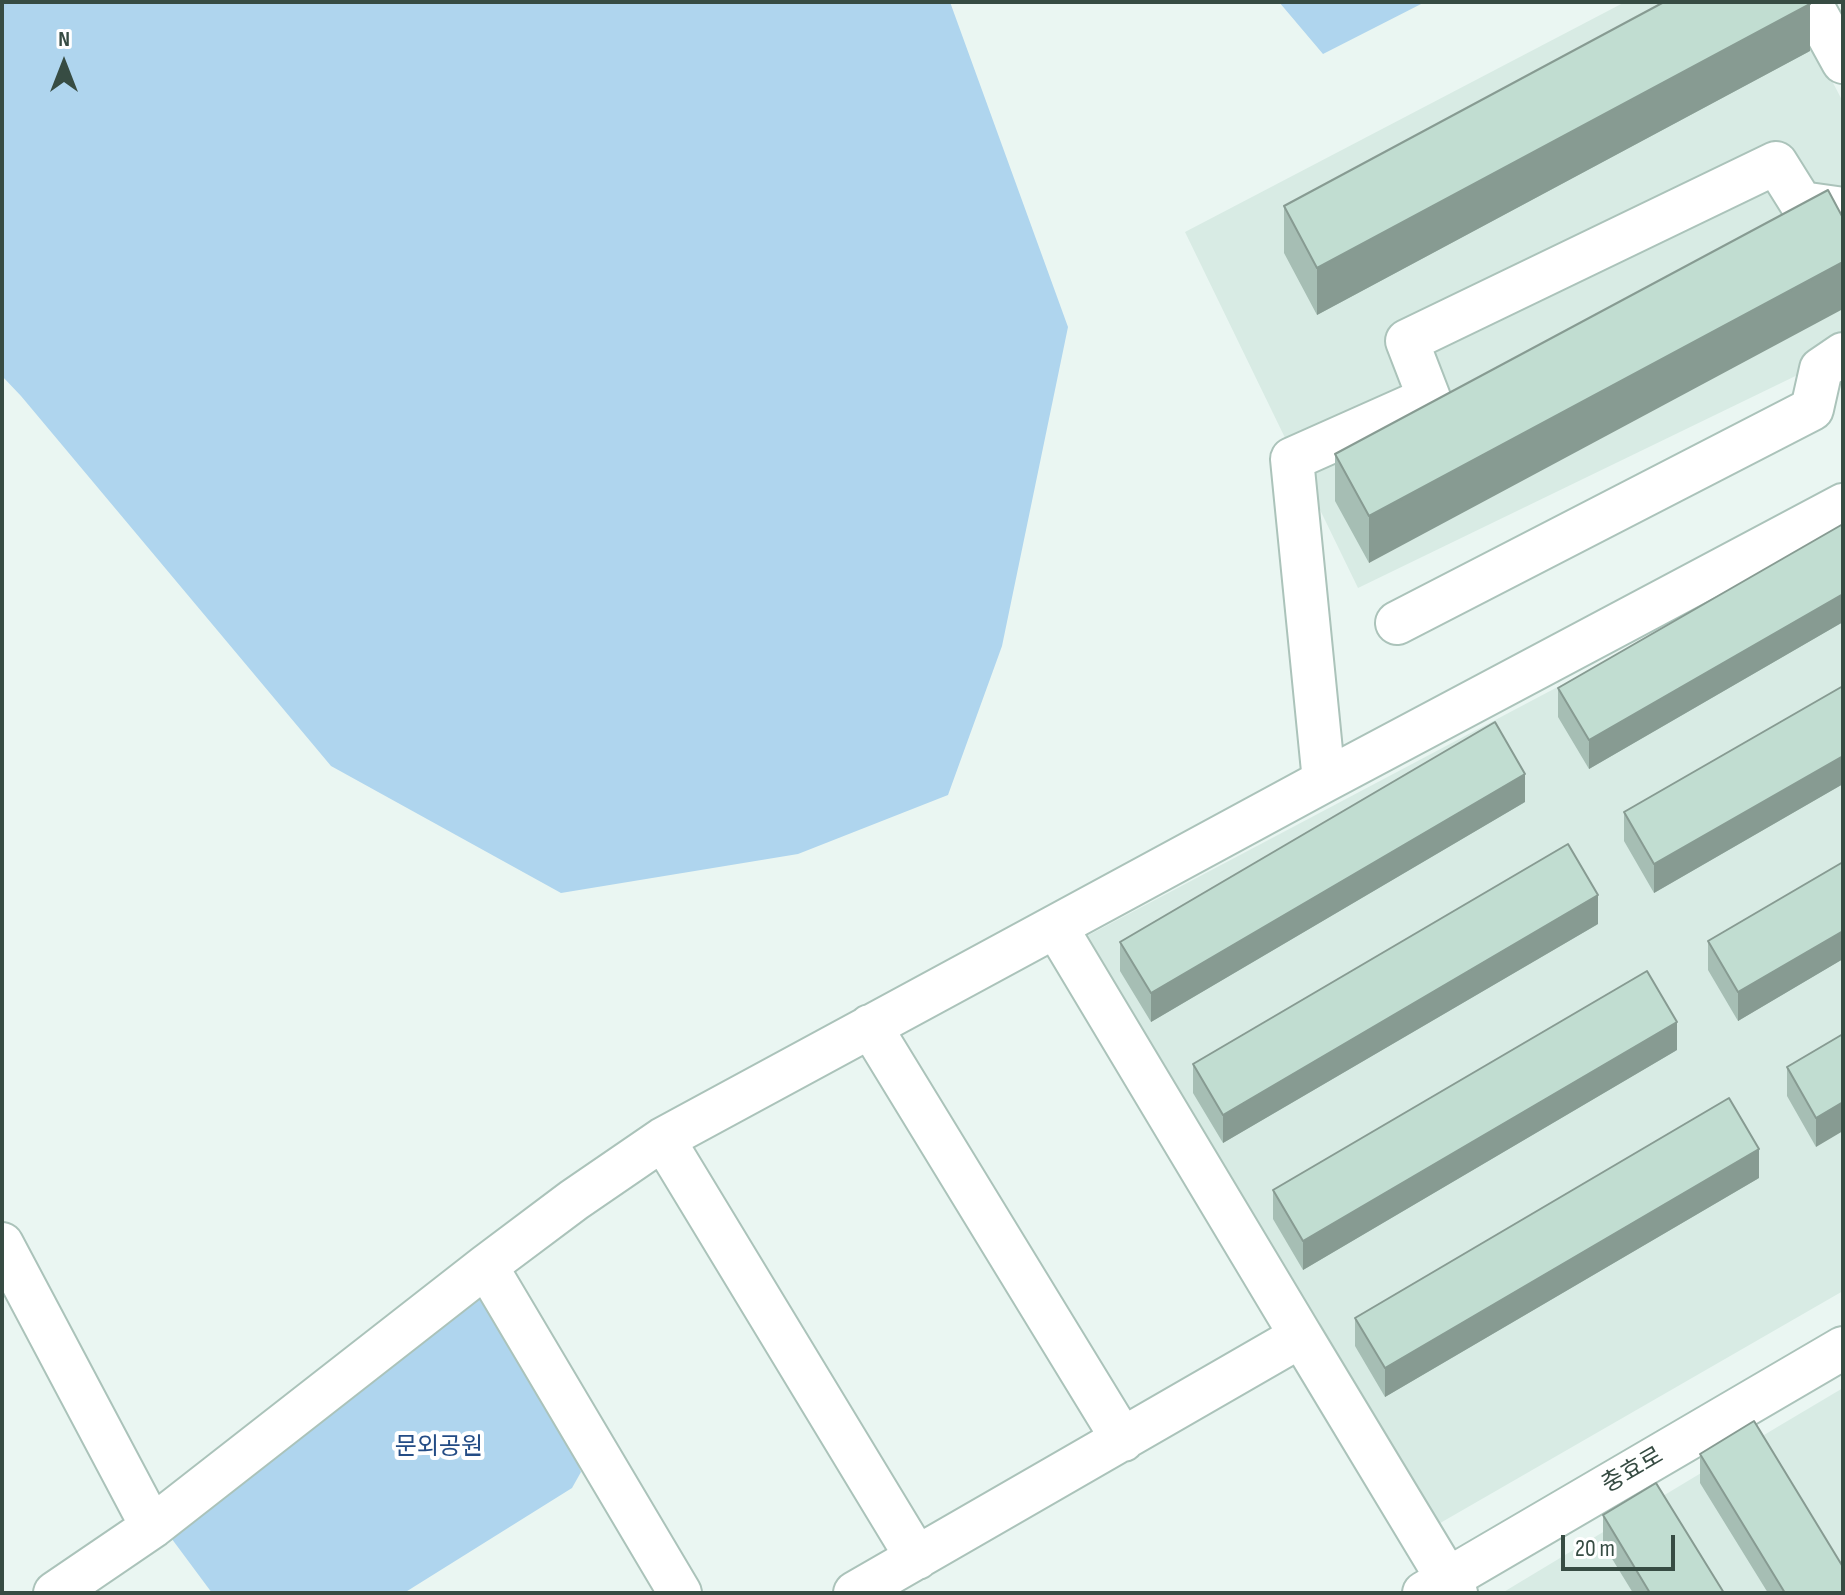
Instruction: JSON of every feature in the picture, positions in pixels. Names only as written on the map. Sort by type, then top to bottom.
[{"type":"street","points":[[1810,2],[1843,62]]},
{"type":"street","points":[[1324,781],[1292,459],[1429,398],[1407,341],[1776,163],[1801,203],[1843,209]]},
{"type":"street","points":[[1397,623],[1812,409],[1821,369],[1843,354]]},
{"type":"street","points":[[55,1593],[152,1527],[486,1266],[663,1139],[1324,781],[1843,505]]},
{"type":"street","points":[[1056,927],[1301,1336],[1442,1588]]},
{"type":"street","points":[[870,1026],[1123,1440]]},
{"type":"street","points":[[663,1139],[917,1558]]},
{"type":"street","points":[[2,1244],[152,1527]]},
{"type":"street","points":[[486,1266],[680,1593]]},
{"type":"street","points":[[855,1593],[1301,1336]]},
{"type":"street","name":"충효로","points":[[1442,1588],[1843,1348]]},
{"type":"shaded area","points":[[1625,2],[1791,2],[1843,102],[1843,353],[1358,588],[1185,232]]},
{"type":"shaded area","points":[[1843,536],[1843,1291],[1435,1526],[1085,937]]},
{"type":"shaded area","points":[[1843,1388],[1843,1593],[1502,1593],[1779,1426]]},
{"type":"green space","points":[[2,2],[950,2],[1068,327],[1002,646],[948,795],[798,854],[561,893],[331,766],[2,376]]},
{"type":"green space","points":[[1279,2],[1425,2],[1323,54]]},
{"type":"green space","name":"문외공원","points":[[479,1287],[573,1452],[581,1472],[572,1488],[404,1593],[212,1593],[163,1527]]},
{"type":"building","points":[[1664,2],[1810,4],[1317,268],[1284,206]]},
{"type":"building","points":[[1828,190],[1843,218],[1843,262],[1369,516],[1335,454]]},
{"type":"building","points":[[1843,524],[1843,594],[1589,740],[1558,688]]},
{"type":"building","points":[[1843,686],[1843,756],[1654,864],[1624,812]]},
{"type":"building","points":[[1495,722],[1525,774],[1151,993],[1120,942]]},
{"type":"building","points":[[1568,844],[1598,895],[1223,1115],[1193,1064]]},
{"type":"building","points":[[1843,862],[1843,931],[1738,992],[1708,941]]},
{"type":"building","points":[[1647,971],[1677,1022],[1303,1241],[1273,1190]]},
{"type":"building","points":[[1843,1034],[1843,1102],[1816,1118],[1787,1067]]},
{"type":"building","points":[[1729,1098],[1759,1149],[1385,1368],[1355,1318]]},
{"type":"building","points":[[1754,1421],[1843,1567],[1843,1593],[1785,1593],[1700,1454]]},
{"type":"building","points":[[1656,1483],[1724,1593],[1650,1593],[1603,1515]]}]
